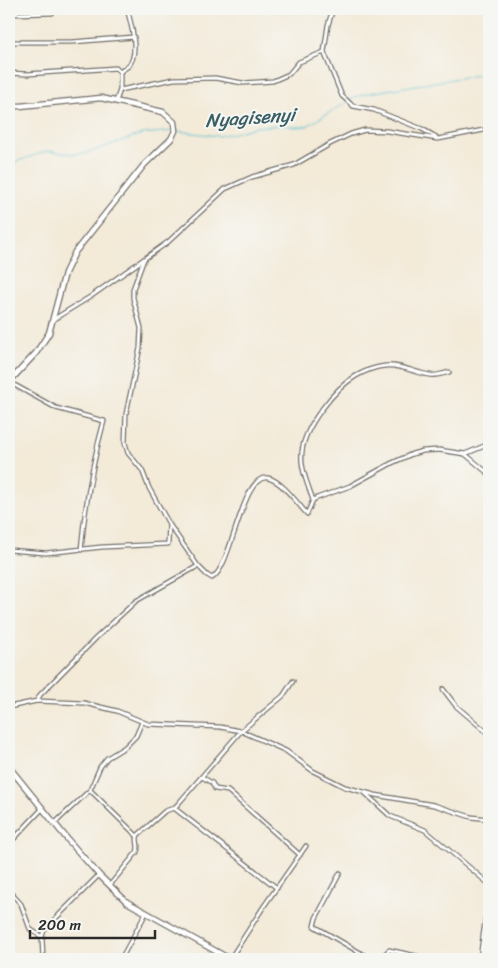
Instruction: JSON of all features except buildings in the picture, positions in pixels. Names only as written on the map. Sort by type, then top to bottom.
[{"type":"main road","points":[[9,106],[101,98],[163,112],[174,122],[175,131],[171,139],[144,165],[76,252],[65,273],[49,333],[36,353],[9,382]]},
{"type":"main road","points":[[9,766],[68,840],[99,875],[127,902],[230,959]]},
{"type":"street","points":[[120,72],[130,63],[134,37],[127,9]]},
{"type":"street","points":[[334,9],[328,25],[324,52],[342,96],[353,106],[374,110],[422,129],[438,139]]},
{"type":"street","points":[[9,14],[52,13]]},
{"type":"street","points":[[9,42],[72,42],[134,37]]},
{"type":"street","points":[[120,90],[174,79],[215,78],[243,83],[273,81],[290,74],[299,62],[324,52]]},
{"type":"street","points":[[9,73],[27,74],[116,68],[120,72],[120,90],[116,101]]},
{"type":"street","points":[[54,319],[90,297],[168,242],[225,189],[252,176],[294,165],[330,144],[365,130],[387,131],[438,139],[477,133],[489,129]]},
{"type":"street","points":[[145,258],[133,289],[133,298],[141,328],[140,348],[126,414],[125,443],[128,453],[142,470],[148,488],[169,524],[198,566],[212,578],[216,576],[220,569],[244,501],[258,480],[263,477],[269,478],[284,488],[307,514],[313,500],[302,463],[305,437],[325,404],[355,376],[387,365],[432,376],[449,372]]},
{"type":"street","points":[[9,382],[56,408],[104,422],[96,450],[85,506],[81,550]]},
{"type":"street","points":[[465,454],[489,444]]},
{"type":"street","points":[[313,500],[350,486],[412,454],[439,450],[465,454],[489,474]]},
{"type":"street","points":[[9,550],[46,553],[102,547],[166,545],[169,524]]},
{"type":"street","points":[[37,702],[40,695],[71,663],[136,601],[198,566]]},
{"type":"street","points":[[137,836],[166,811],[174,808],[241,731],[283,696],[293,681]]},
{"type":"street","points":[[443,689],[456,706],[489,734]]},
{"type":"street","points":[[9,707],[37,702],[84,703],[117,711],[148,724],[220,726],[241,731],[286,751],[304,765],[333,782],[364,793],[434,805],[471,817],[489,819]]},
{"type":"street","points":[[55,823],[90,790],[100,767],[107,758],[125,747],[136,736],[142,722]]},
{"type":"street","points":[[202,777],[212,783],[215,789],[228,791],[300,855]]},
{"type":"street","points":[[90,790],[137,836],[139,848],[137,852],[110,886]]},
{"type":"street","points":[[364,793],[390,816],[425,830],[489,884]]},
{"type":"street","points":[[174,808],[276,888]]},
{"type":"street","points":[[9,844],[42,809]]},
{"type":"street","points":[[230,959],[306,846]]},
{"type":"street","points":[[340,873],[316,918],[314,926],[371,959]]},
{"type":"street","points":[[43,959],[42,937],[46,926],[99,875]]},
{"type":"street","points":[[9,891],[21,904],[30,929],[42,937]]},
{"type":"street","points":[[480,959],[486,912],[489,907]]},
{"type":"street","points":[[121,959],[146,913]]},
{"type":"street","points":[[380,959],[389,950],[430,959]]},
{"type":"waterway","name":"Nyagisenyi","points":[[177,131],[218,136],[256,127],[307,126],[355,97],[489,73]]},
{"type":"waterway","name":"Nyagisenyi","points":[[9,164],[47,151],[73,154],[87,153],[142,134],[173,131]]}]
